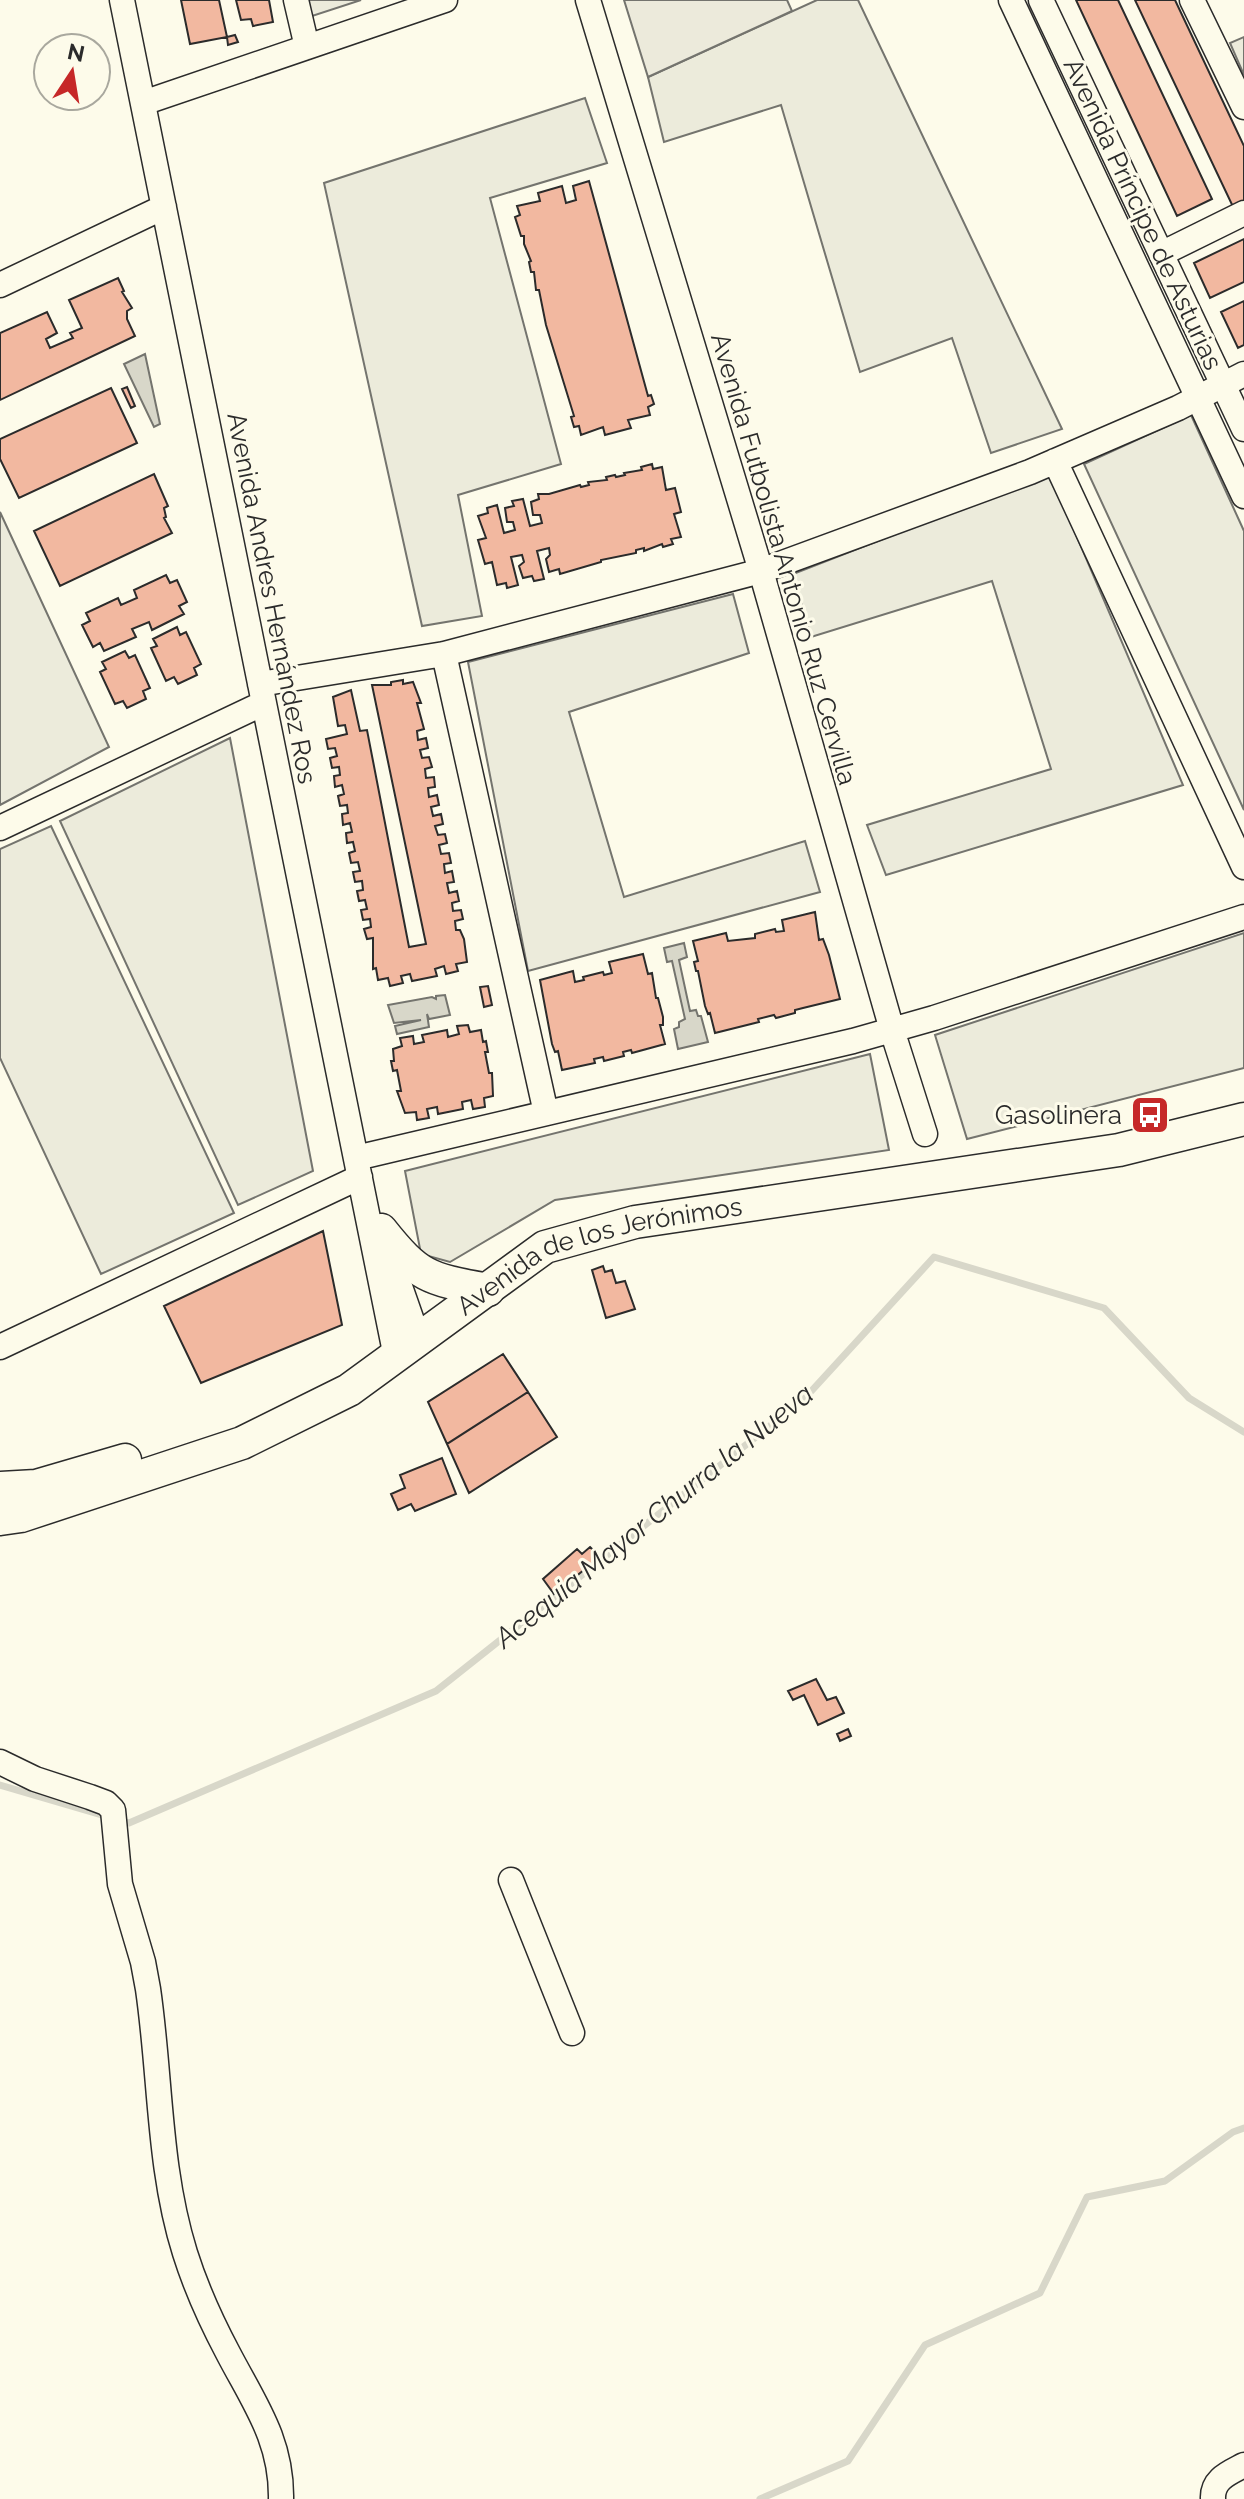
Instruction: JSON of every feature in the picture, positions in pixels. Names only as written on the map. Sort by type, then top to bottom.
[{"type":"main road","name":"Avenida de los Jerónimos","points":[[0,1519],[21,1516],[242,1443],[349,1390],[545,1247],[635,1222],[1119,1150],[1244,1119]]},
{"type":"main road","points":[[373,1219],[405,1260],[420,1272],[443,1281],[488,1290]]},
{"type":"main road","points":[[0,1488],[36,1486],[331,1398]]},
{"type":"street","name":"Avenida Andres Hernández Ros","points":[[122,0],[358,1168],[407,1349]]},
{"type":"street","points":[[296,0],[307,47]]},
{"type":"street","points":[[143,103],[445,0]]},
{"type":"street","name":"Avenida Futbolista Antonio Ruz Cervilla","points":[[588,0],[761,571],[892,1030],[925,1134]]},
{"type":"street","name":"Avenida Príncipe de Asturias","points":[[1011,0],[1244,496]]},
{"type":"street","name":"Avenida Príncipe de Asturias","points":[[1041,0],[1161,254],[1234,380],[1244,429]]},
{"type":"street","points":[[1192,0],[1244,107]]},
{"type":"street","points":[[0,285],[164,207]]},
{"type":"street","points":[[1161,254],[1244,213]]},
{"type":"street","points":[[0,828],[262,694],[444,654],[761,571],[1055,461],[1199,399],[1234,380]]},
{"type":"street","points":[[1055,461],[1244,867]]},
{"type":"street","points":[[444,654],[546,1113]]},
{"type":"street","points":[[0,1347],[358,1168],[546,1113],[892,1030],[1244,917]]},
{"type":"street","points":[[0,1762],[35,1779],[106,1803],[116,1822],[120,1884],[148,1989],[165,2172],[174,2211],[198,2292],[260,2408],[275,2448],[282,2478],[281,2499]]},
{"type":"street","points":[[511,1880],[572,2033]]},
{"type":"street","points":[[1213,2499],[1217,2482],[1244,2465]]},
{"type":"shaded area","points":[[302,0],[361,0],[306,18]]},
{"type":"shaded area","points":[[624,0],[787,0],[792,11],[648,77]]},
{"type":"shaded area","points":[[817,0],[858,0],[1062,429],[991,453],[952,338],[860,372],[781,105],[664,142],[648,77]]},
{"type":"shaded area","points":[[1244,37],[1244,75],[1230,43]]},
{"type":"shaded area","points":[[585,98],[607,163],[490,198],[561,464],[458,495],[482,616],[422,626],[324,183]]},
{"type":"shaded area","points":[[145,354],[160,424],[154,427],[124,364]]},
{"type":"shaded area","points":[[1191,415],[1244,531],[1244,810],[1084,464]]},
{"type":"shaded area","points":[[1050,474],[1183,785],[886,875],[867,825],[1051,769],[992,581],[811,637],[793,574]]},
{"type":"shaded area","points":[[0,512],[109,747],[0,805]]},
{"type":"shaded area","points":[[733,594],[749,653],[569,712],[624,897],[805,841],[820,892],[528,971],[468,662]]},
{"type":"shaded area","points":[[230,738],[313,1171],[238,1205],[60,821]]},
{"type":"shaded area","points":[[51,826],[234,1213],[101,1274],[0,1058],[0,849]]},
{"type":"shaded area","points":[[1244,933],[1244,1068],[967,1139],[935,1035]]},
{"type":"shaded area","points":[[684,943],[687,957],[679,960],[690,1011],[696,1010],[701,1016],[708,1042],[678,1049],[674,1029],[685,1019],[672,961],[667,962],[664,948]]},
{"type":"shaded area","points":[[445,995],[450,1015],[429,1019],[427,1014],[429,1027],[397,1034],[395,1026],[421,1020],[394,1023],[388,1005]]},
{"type":"shaded area","points":[[870,1054],[889,1150],[555,1200],[450,1262],[421,1254],[405,1171]]},
{"type":"building","points":[[181,0],[219,0],[227,37],[190,44]]},
{"type":"building","points":[[236,0],[269,0],[273,22],[253,26],[251,19],[241,20]]},
{"type":"building","points":[[1076,0],[1118,0],[1212,199],[1177,216]]},
{"type":"building","points":[[1135,0],[1175,0],[1244,146],[1244,207],[1235,211]]},
{"type":"building","points":[[235,35],[238,42],[228,45],[227,37]]},
{"type":"building","points":[[589,181],[648,396],[651,395],[654,404],[648,407],[650,415],[628,420],[631,428],[605,435],[603,427],[581,435],[579,426],[574,427],[571,417],[574,416],[546,325],[539,290],[536,290],[534,272],[531,272],[524,236],[521,236],[515,217],[520,215],[517,206],[540,201],[538,193],[562,186],[566,203],[576,200],[573,186]]},
{"type":"building","points":[[1244,239],[1244,282],[1210,298],[1194,263]]},
{"type":"building","points":[[118,278],[132,308],[127,311],[127,319],[135,336],[0,400],[0,333],[47,312],[57,333],[46,339],[50,348],[73,338],[70,333],[82,328],[69,300]]},
{"type":"building","points":[[1244,301],[1244,345],[1238,348],[1221,312]]},
{"type":"building","points":[[127,387],[135,406],[131,408],[122,389]]},
{"type":"building","points":[[111,388],[137,443],[19,498],[0,459],[0,439]]},
{"type":"building","points":[[652,464],[653,469],[662,467],[666,490],[675,488],[681,512],[674,514],[681,537],[671,539],[673,544],[636,550],[636,553],[601,560],[560,574],[559,569],[549,572],[546,559],[550,555],[549,548],[537,551],[544,579],[534,581],[532,576],[523,578],[519,566],[524,562],[522,555],[511,557],[518,585],[507,588],[506,583],[497,585],[492,562],[485,564],[478,540],[486,538],[478,516],[488,513],[487,508],[497,505],[504,533],[515,530],[513,522],[507,522],[505,508],[514,506],[512,501],[523,499],[530,526],[542,523],[540,515],[533,515],[531,502],[539,499],[538,494],[589,485],[588,482],[625,475]]},
{"type":"building","points":[[154,474],[168,506],[164,508],[164,518],[172,533],[60,586],[34,531]]},
{"type":"building","points":[[166,575],[170,583],[177,580],[187,602],[179,606],[184,614],[152,630],[149,622],[132,629],[136,637],[104,651],[100,643],[93,647],[82,625],[90,621],[86,613],[118,598],[121,605],[137,598],[134,590]]},
{"type":"building","points":[[177,627],[180,635],[186,632],[201,664],[194,668],[197,675],[178,684],[174,677],[166,681],[151,648],[157,646],[153,639]]},
{"type":"building","points":[[125,651],[129,658],[135,655],[150,688],[143,691],[146,699],[127,708],[123,701],[115,704],[100,672],[106,669],[102,662]]},
{"type":"building","points":[[403,680],[403,684],[413,682],[421,703],[417,703],[424,729],[417,731],[418,740],[426,738],[428,748],[420,750],[422,758],[429,757],[432,767],[425,769],[426,778],[434,777],[435,787],[428,788],[429,797],[437,795],[439,805],[431,807],[433,816],[441,814],[443,824],[435,826],[438,835],[445,834],[447,843],[439,845],[441,854],[449,853],[451,863],[444,864],[445,873],[452,871],[454,882],[447,883],[449,893],[457,891],[459,901],[452,903],[453,911],[461,910],[463,919],[455,921],[456,930],[460,930],[464,939],[467,962],[456,964],[458,971],[446,974],[444,966],[435,969],[437,976],[412,981],[410,974],[401,976],[403,983],[390,986],[388,978],[378,980],[376,968],[373,969],[373,938],[367,939],[364,929],[371,927],[370,919],[363,920],[361,910],[367,909],[365,900],[359,901],[357,891],[363,890],[362,881],[355,882],[353,872],[360,871],[358,862],[351,863],[349,853],[355,851],[353,842],[347,843],[346,833],[352,832],[350,823],[343,825],[342,814],[348,813],[347,805],[340,806],[338,796],[344,794],[342,785],[335,787],[334,776],[340,775],[339,767],[332,768],[330,758],[337,756],[335,748],[328,749],[326,739],[347,734],[345,725],[338,726],[333,697],[351,690],[360,731],[367,730],[409,947],[426,944],[372,685],[391,685],[391,682]]},
{"type":"building","points":[[815,912],[819,940],[823,939],[829,955],[840,999],[715,1033],[696,971],[694,962],[698,961],[693,941],[726,933],[728,941],[755,938],[755,934],[775,929],[776,932],[784,931],[782,920]]},
{"type":"building","points":[[643,954],[648,974],[652,973],[663,1017],[663,1025],[660,1025],[665,1044],[632,1053],[631,1050],[623,1052],[624,1056],[604,1061],[603,1057],[594,1059],[595,1063],[562,1070],[558,1051],[555,1052],[552,1044],[540,980],[573,971],[575,982],[603,972],[604,975],[612,973],[609,962]]},
{"type":"building","points":[[488,986],[492,1005],[484,1007],[480,987]]},
{"type":"building","points":[[468,1025],[470,1032],[481,1030],[483,1042],[486,1041],[493,1096],[484,1098],[485,1107],[473,1109],[471,1100],[462,1102],[463,1109],[438,1114],[437,1107],[427,1109],[429,1118],[417,1120],[416,1112],[405,1113],[397,1091],[401,1091],[397,1070],[393,1071],[391,1061],[394,1061],[393,1049],[402,1046],[400,1038],[413,1036],[414,1044],[424,1042],[422,1035],[447,1030],[448,1037],[459,1034],[457,1026]]},
{"type":"building","points":[[323,1231],[342,1325],[201,1383],[164,1306]]},
{"type":"building","points":[[603,1266],[605,1272],[612,1270],[616,1283],[625,1281],[635,1309],[606,1318],[592,1270]]},
{"type":"building","points":[[503,1354],[528,1392],[447,1444],[428,1402]]},
{"type":"building","points":[[528,1392],[557,1437],[469,1493],[447,1444]]},
{"type":"building","points":[[442,1458],[456,1494],[415,1511],[411,1504],[398,1510],[391,1494],[405,1488],[400,1475]]},
{"type":"building","points":[[590,1547],[600,1557],[554,1594],[543,1579],[577,1549],[582,1554]]},
{"type":"building","points":[[816,1679],[827,1700],[836,1697],[844,1713],[818,1725],[804,1695],[793,1700],[788,1691]]},
{"type":"building","points":[[848,1729],[851,1736],[840,1741],[837,1734]]},
{"type":"waterway","name":"Acequia Mayor Churra la Nueva","points":[[0,1785],[129,1823],[436,1691],[805,1398],[934,1257],[1104,1308],[1189,1398],[1244,1432]]},
{"type":"waterway","points":[[760,2499],[848,2461],[925,2345],[1040,2293],[1087,2197],[1165,2181],[1233,2132],[1244,2128]]},
{"type":"place","name":"Gasolinera","points":[[1150,1115]]}]
